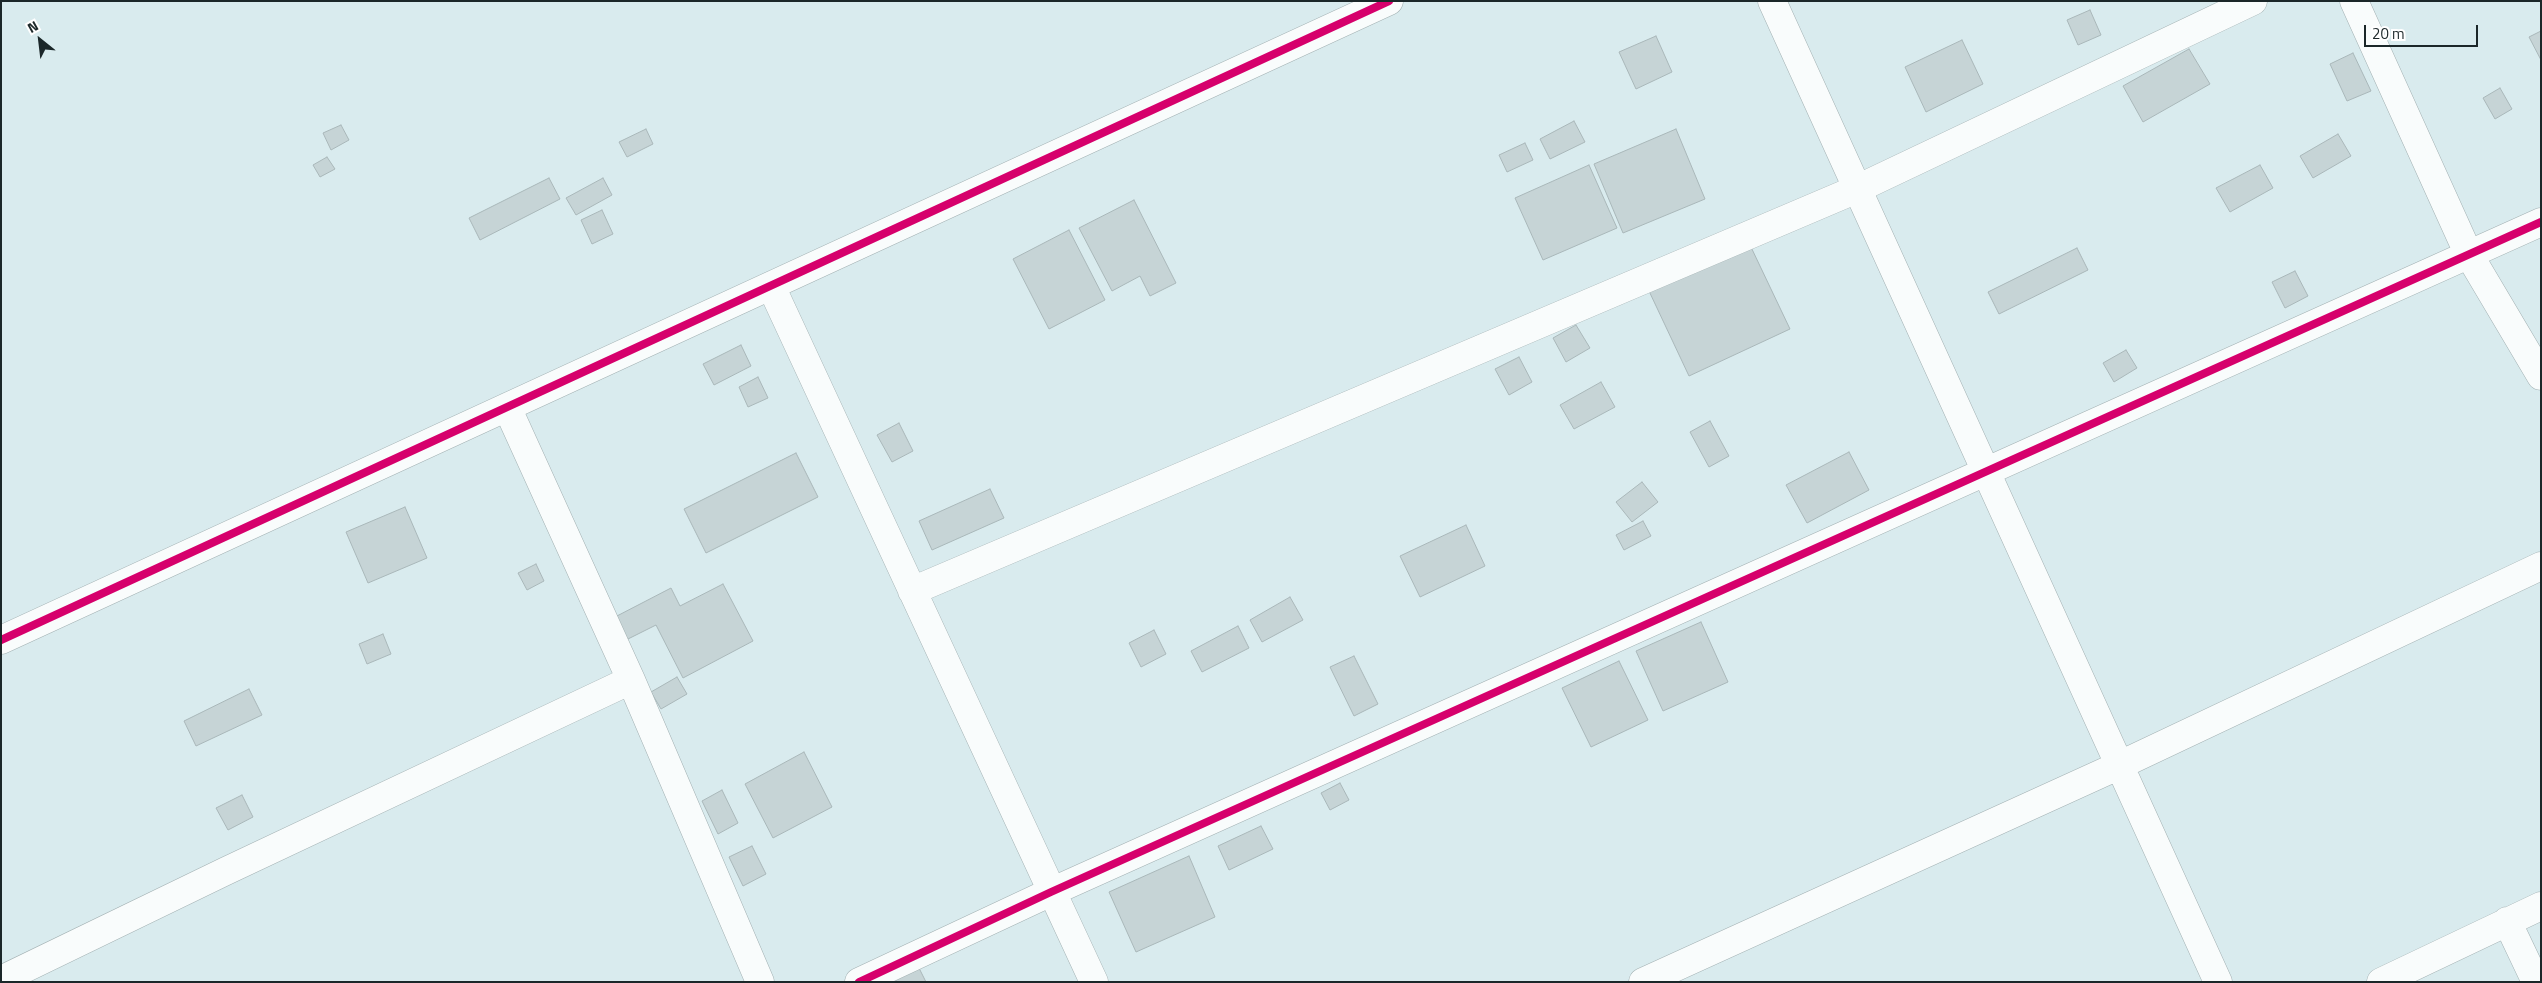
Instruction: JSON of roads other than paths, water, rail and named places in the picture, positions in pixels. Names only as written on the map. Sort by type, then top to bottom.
[{"type":"street","points":[[1,640],[1389,1]]},
{"type":"street","points":[[1772,1],[2218,982]]},
{"type":"street","points":[[912,591],[1857,189],[2253,1]]},
{"type":"street","points":[[2354,1],[2468,253],[2541,376]]},
{"type":"street","points":[[859,982],[1051,892],[2468,253],[2541,222]]},
{"type":"street","points":[[771,286],[1094,982]]},
{"type":"street","points":[[507,407],[631,680],[760,982]]},
{"type":"street","points":[[1643,982],[2120,765],[2541,566]]},
{"type":"street","points":[[1,980],[235,866],[631,680]]},
{"type":"street","points":[[2381,982],[2541,906]]},
{"type":"street","points":[[2508,921],[2536,982]]}]
